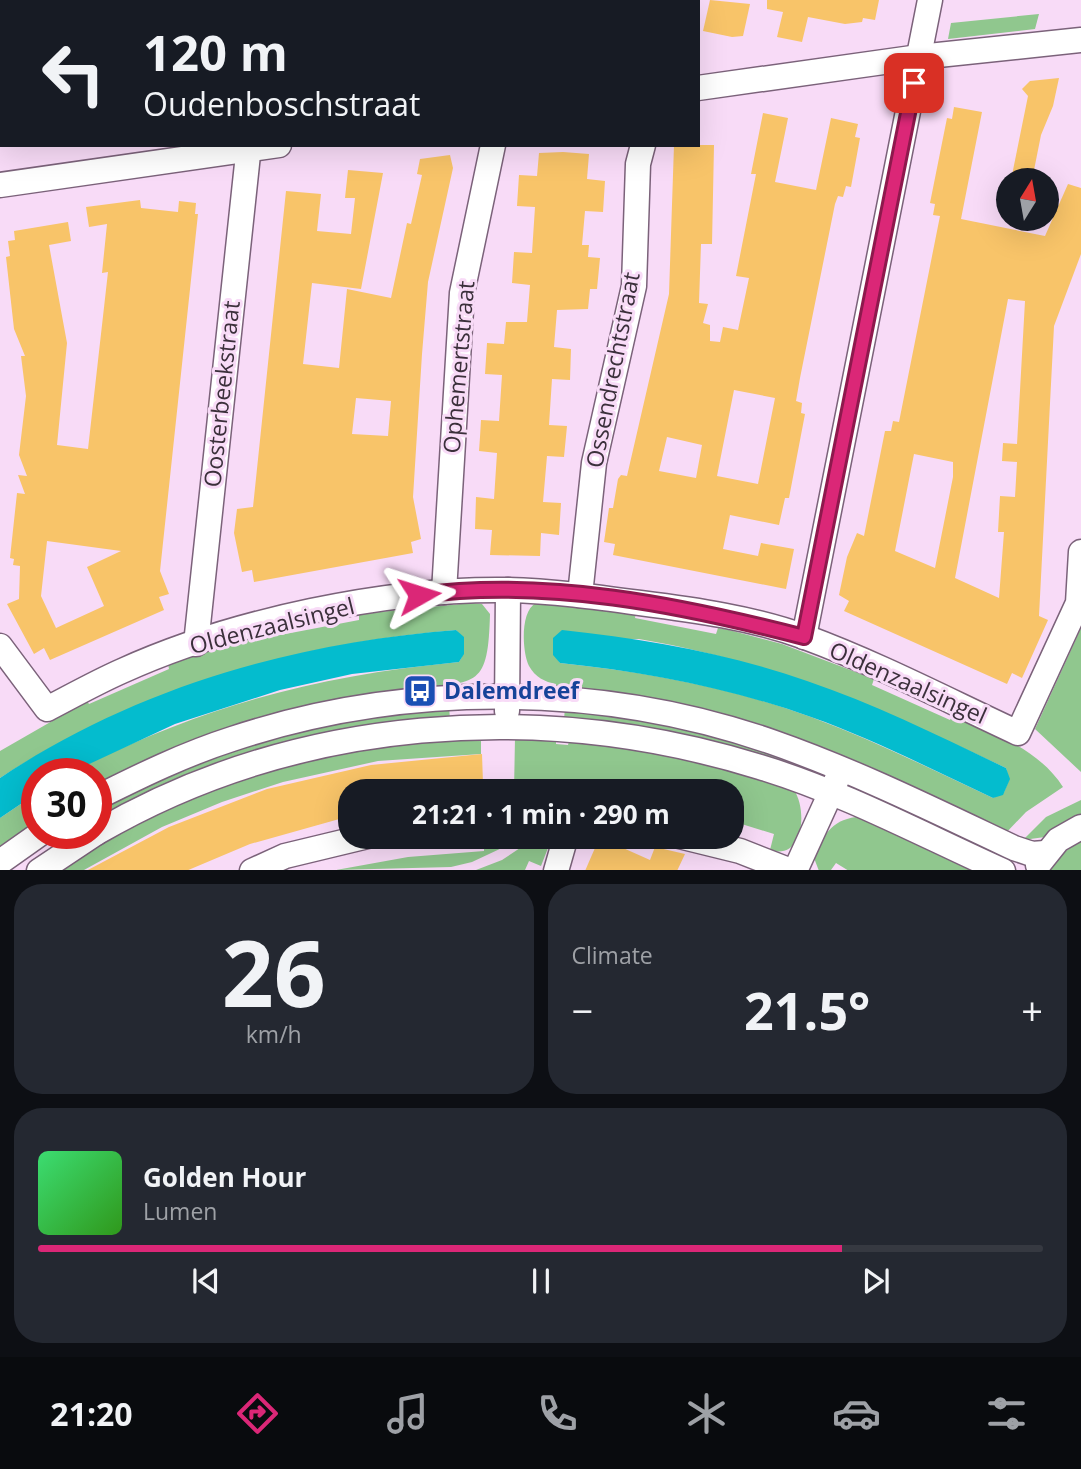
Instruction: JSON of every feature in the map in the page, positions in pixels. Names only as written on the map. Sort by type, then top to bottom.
[{"type":"street","points":[[804,637],[930,0]]},
{"type":"street","points":[[700,88],[919,57],[1081,40]]},
{"type":"street","name":"Ophemertstraat","points":[[444,592],[462,293],[493,147]]},
{"type":"street","name":"Ossendrechtstraat","points":[[580,595],[594,463],[634,286],[638,164],[642,147]]},
{"type":"street","points":[[0,185],[248,148]]},
{"type":"street","name":"Oosterbeekstraat","points":[[196,644],[248,148]]},
{"type":"street","name":"Oldenzaalsingel","points":[[0,646],[47,709],[124,670],[196,644],[281,619],[371,601],[444,592],[508,590],[580,595],[700,611],[804,637],[1017,733],[1078,603],[1081,552]]},
{"type":"street","points":[[507,725],[508,590]]},
{"type":"street","points":[[112,790],[144,774],[232,739],[330,712],[430,699],[506,696],[600,702],[686,717],[769,741],[842,768],[1032,854],[1040,862],[1058,840],[1081,827]]},
{"type":"street","points":[[112,825],[196,785],[248,765],[328,743],[421,730],[507,725],[552,726],[678,746],[761,767],[830,794],[1003,870]]},
{"type":"street","points":[[729,849],[793,870],[842,768]]},
{"type":"street","points":[[251,870],[285,856],[338,843]]},
{"type":"street","points":[[0,862],[21,847]]},
{"type":"street","points":[[39,870],[71,849]]},
{"type":"street","points":[[555,870],[562,849]]},
{"type":"green space","points":[[1039,14],[1035,29],[948,39],[951,23]]},
{"type":"green space","points":[[536,603],[636,613],[635,618],[716,634],[718,628],[782,644],[874,679],[872,685],[950,720],[953,715],[998,735],[1041,762],[1063,787],[1026,812],[1004,835],[848,764],[555,693],[556,684],[537,676],[527,660],[524,632],[531,607]],"holes":[[[639,639],[736,661],[827,691],[960,747],[1006,768],[1009,780],[1004,792],[993,798],[857,735],[750,697],[656,676],[560,663],[554,653],[554,640]]]},
{"type":"green space","points":[[482,604],[490,614],[489,638],[482,668],[466,681],[412,688],[412,695],[112,788],[112,758],[101,758],[165,730],[258,698],[306,686],[406,668],[459,662],[464,649],[463,641],[456,630],[335,647],[276,660],[219,676],[107,719],[34,758],[21,758],[21,766],[0,778],[0,751],[87,701],[89,704],[169,669],[168,664],[273,631],[275,636],[359,620],[359,614]]},
{"type":"green space","points":[[1081,628],[1081,772],[1035,729]]},
{"type":"green space","points":[[449,707],[450,719],[429,720],[112,819],[112,802],[178,771],[263,740],[322,725]]},
{"type":"green space","points":[[565,708],[703,730],[805,768],[564,719]]},
{"type":"green space","points":[[481,737],[481,754],[378,761],[283,782],[222,802],[162,827],[84,870],[48,870],[85,849],[112,849],[112,834],[169,802],[350,746]]},
{"type":"green space","points":[[515,738],[556,741],[556,744],[568,745],[569,741],[673,750],[794,790],[801,810],[800,832],[790,848],[770,850],[774,834],[744,825],[744,779],[514,779]]},
{"type":"green space","points":[[1081,800],[1081,817],[1045,837],[1023,840],[1046,817]]},
{"type":"green space","points":[[21,804],[21,839],[0,853],[0,818]]},
{"type":"green space","points":[[856,817],[987,870],[847,870],[836,863],[831,870],[819,870],[814,858],[825,836],[834,826]]},
{"type":"green space","points":[[1081,840],[1081,870],[1050,870],[1062,854]]},
{"type":"green space","points":[[500,849],[472,862],[451,867],[336,870],[408,857]]},
{"type":"green space","points":[[518,849],[548,849],[541,866],[529,861],[525,870],[476,870],[502,860]]},
{"type":"water","points":[[456,630],[464,637],[464,654],[459,662],[352,674],[280,690],[175,724],[102,758],[32,758],[106,718],[218,675],[335,646]]},
{"type":"water","points":[[562,630],[686,648],[777,671],[883,710],[1006,768],[1010,779],[1003,795],[993,798],[857,735],[780,707],[687,682],[560,663],[553,655],[553,638]]},
{"type":"water","points":[[21,765],[21,804],[0,818],[0,778]]},
{"type":"building","points":[[710,0],[750,4],[743,36],[732,37],[703,31]]},
{"type":"building","points":[[767,0],[879,0],[875,20],[863,18],[862,22],[845,24],[808,17],[802,42],[777,37],[783,12],[767,9]]},
{"type":"building","points":[[1059,78],[1053,106],[1041,135],[1034,168],[1013,168],[1028,96],[1022,89],[1030,81]]},
{"type":"building","points":[[954,107],[982,112],[961,219],[996,226],[996,231],[1020,231],[1045,236],[1047,231],[1059,231],[1059,204],[1068,184],[1081,188],[1081,254],[1054,326],[1039,616],[1048,620],[1022,678],[1012,673],[1007,684],[844,611],[849,601],[839,595],[847,557],[857,533],[864,536],[885,431],[891,431],[893,421],[899,422],[940,216],[933,215],[935,204],[930,203],[947,118],[952,119]],"holes":[[[1008,299],[1025,301],[1017,444],[1003,443],[1002,461],[1017,462],[1015,497],[1000,496],[998,532],[1004,532],[999,598],[955,578]],[[914,454],[953,462],[953,477],[935,568],[895,551]]]},
{"type":"building","points":[[763,113],[788,118],[775,182],[816,190],[831,118],[858,124],[855,137],[860,138],[851,187],[846,186],[843,197],[838,196],[835,204],[800,378],[796,401],[802,403],[801,413],[805,414],[789,498],[785,498],[779,525],[730,515],[723,549],[758,556],[761,543],[794,549],[786,589],[613,555],[615,544],[604,542],[609,508],[613,508],[618,479],[621,475],[627,476],[669,294],[674,147],[714,145],[712,244],[701,244],[699,303],[708,304],[703,323],[710,325],[710,341],[720,342],[723,327],[738,330],[749,278],[736,276],[756,174],[751,174]],"holes":[[[734,390],[775,398],[758,484],[717,476]],[[667,437],[702,445],[696,478],[659,471]]]},
{"type":"building","points":[[539,153],[589,154],[587,179],[605,181],[603,212],[585,211],[582,245],[589,245],[588,257],[600,258],[597,289],[590,289],[588,309],[557,310],[554,347],[571,349],[570,380],[552,379],[549,425],[567,426],[564,457],[547,456],[543,502],[561,503],[559,535],[541,533],[540,556],[490,555],[492,530],[475,529],[476,497],[494,499],[497,453],[479,451],[481,420],[499,421],[502,375],[485,374],[487,343],[504,344],[506,322],[527,322],[530,285],[512,283],[514,252],[532,253],[535,207],[517,206],[519,175],[537,176]]},
{"type":"building","points":[[450,155],[453,168],[428,282],[413,497],[421,539],[411,542],[413,553],[254,582],[252,570],[242,572],[234,533],[237,509],[253,507],[286,191],[321,194],[317,231],[351,234],[355,198],[345,198],[348,170],[383,173],[361,289],[312,283],[303,364],[339,368],[347,289],[391,298],[407,223],[411,224],[422,175],[417,174],[420,159]],"holes":[[[356,398],[391,401],[388,436],[352,434]]]},
{"type":"building","points":[[140,200],[141,208],[178,212],[179,201],[196,203],[195,214],[198,214],[160,571],[169,594],[159,597],[164,610],[50,660],[44,648],[34,654],[7,604],[19,599],[20,566],[13,565],[14,559],[10,558],[17,493],[25,494],[18,475],[27,476],[19,455],[26,396],[21,356],[25,356],[14,329],[6,257],[10,256],[8,241],[15,240],[14,231],[68,222],[71,241],[49,245],[67,343],[57,445],[88,449],[108,272],[102,273],[107,224],[89,227],[86,207]],"holes":[[[47,541],[121,551],[87,567],[104,606],[56,628],[41,596]]]},
{"type":"building","points":[[482,754],[483,779],[338,779],[338,819],[250,844],[188,870],[88,870],[169,827],[267,789],[371,765]]},
{"type":"building","points":[[595,849],[625,849],[650,860],[654,849],[685,854],[677,870],[585,870]]},
{"type":"place","name":"Dalemdreef","points":[[420,691]]},
{"type":"route","points":[[419,595],[508,590],[580,595],[700,611],[804,637],[914,83]]}]
